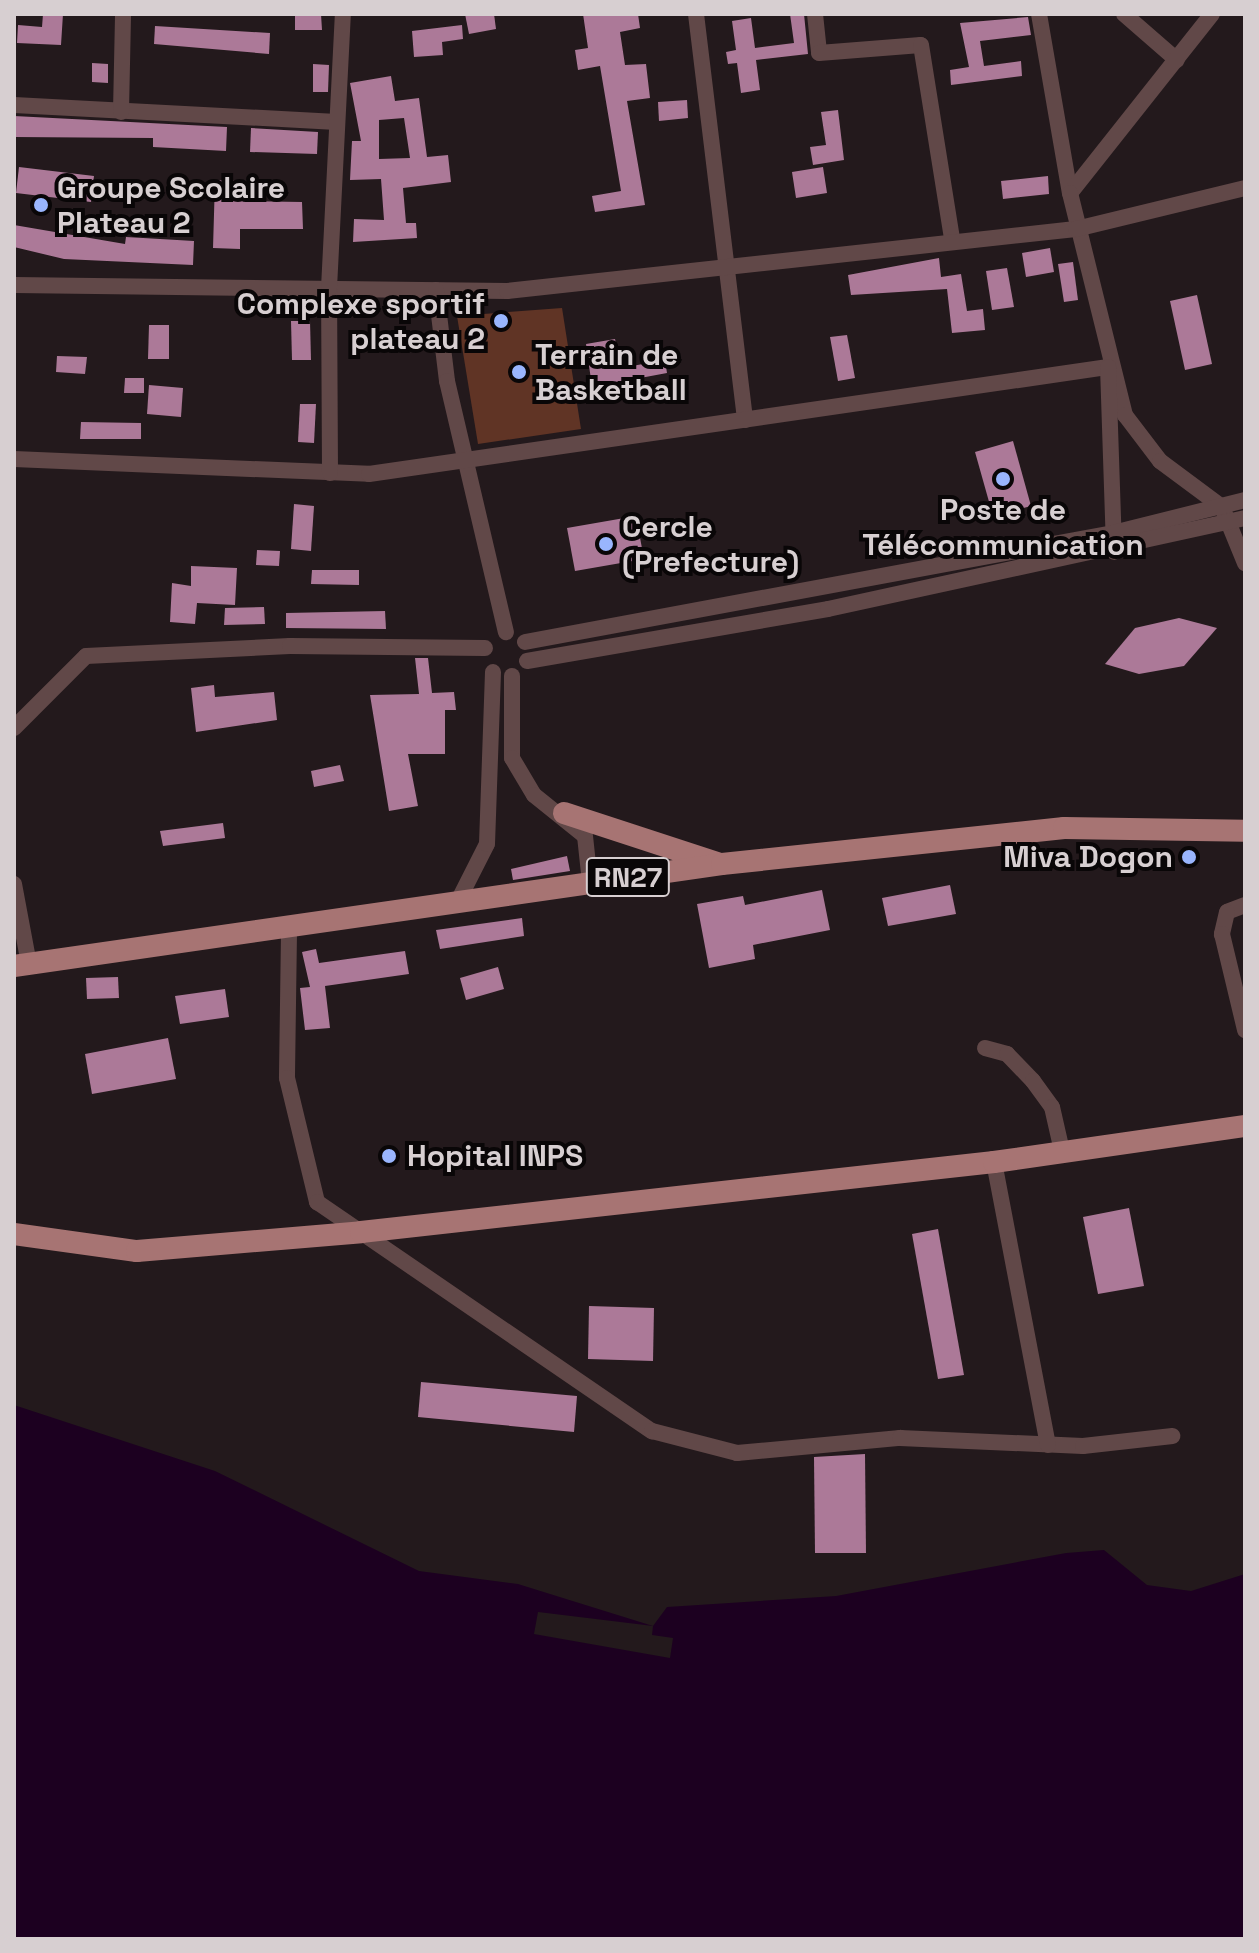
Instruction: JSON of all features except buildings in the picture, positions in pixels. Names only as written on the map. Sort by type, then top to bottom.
[{"type":"main road","points":[[564,813],[722,864]]},
{"type":"main road","name":"RN27","points":[[21,965],[289,932],[722,864],[1064,828],[1245,831]]},
{"type":"main road","points":[[14,1234],[137,1251],[361,1232],[994,1162],[1245,1126]]},
{"type":"street","points":[[121,112],[123,14]]},
{"type":"street","points":[[330,473],[329,288],[343,14]]},
{"type":"street","points":[[696,14],[730,266],[745,420]]},
{"type":"street","points":[[815,14],[819,53],[921,45],[952,238]]},
{"type":"street","points":[[1039,14],[1076,229],[1108,367],[1140,439],[1237,521],[1245,563]]},
{"type":"street","points":[[1124,14],[1177,60]]},
{"type":"street","points":[[1070,193],[1212,14]]},
{"type":"street","points":[[14,105],[337,122]]},
{"type":"street","points":[[14,285],[507,291],[952,238],[1076,229],[1245,188]]},
{"type":"street","points":[[436,290],[462,456],[506,632],[525,642],[1113,533],[1245,500]]},
{"type":"street","points":[[14,459],[330,473],[745,420],[1108,367]]},
{"type":"street","points":[[1108,367],[1114,552]]},
{"type":"street","points":[[590,883],[591,849],[564,813],[534,795],[512,758],[512,676],[527,661],[828,609],[1026,570],[1237,521]]},
{"type":"street","points":[[1022,550],[1026,570]]},
{"type":"street","points":[[822,587],[828,609]]},
{"type":"street","points":[[671,615],[676,636]]},
{"type":"street","points":[[14,728],[86,656],[290,646],[485,648],[506,632]]},
{"type":"street","points":[[525,642],[527,661]]},
{"type":"street","points":[[455,907],[487,844],[493,672],[485,648]]},
{"type":"street","points":[[493,672],[512,676]]},
{"type":"street","points":[[14,884],[21,965]]},
{"type":"street","points":[[1245,905],[1227,912],[1222,934],[1245,1030]]},
{"type":"street","points":[[289,932],[287,1078],[295,1129],[317,1202],[652,1431],[737,1453],[900,1438],[1048,1445],[1172,1436]]},
{"type":"street","points":[[985,1048],[1007,1054],[1033,1081],[1052,1107],[1062,1151]]},
{"type":"street","points":[[994,1162],[1048,1445]]},
{"type":"shaded area","name":"Terrain de Basketball","points":[[562,308],[581,429],[478,444],[457,316]]},
{"type":"shaded area","points":[[14,1405],[215,1471],[419,1571],[518,1584],[653,1626],[667,1607],[836,1596],[1066,1553],[1104,1550],[1147,1585],[1191,1591],[1245,1574],[1245,1939],[14,1939]]},
{"type":"pier","points":[[538,1612],[653,1626],[652,1635],[673,1638],[670,1658],[534,1634]]},
{"type":"place","name":"Groupe Scolaire Plateau 2","points":[[41,205]]},
{"type":"place","name":"Complexe sportif plateau 2","points":[[501,321]]},
{"type":"place","name":"Terrain de Basketball","points":[[519,372]]},
{"type":"place","name":"Poste de Télécommunication","points":[[1003,479]]},
{"type":"place","name":"Cercle (Prefecture)","points":[[606,544]]},
{"type":"place","name":"Miva Dogon","points":[[1189,857]]},
{"type":"place","name":"Hopital INPS","points":[[389,1156]]}]
